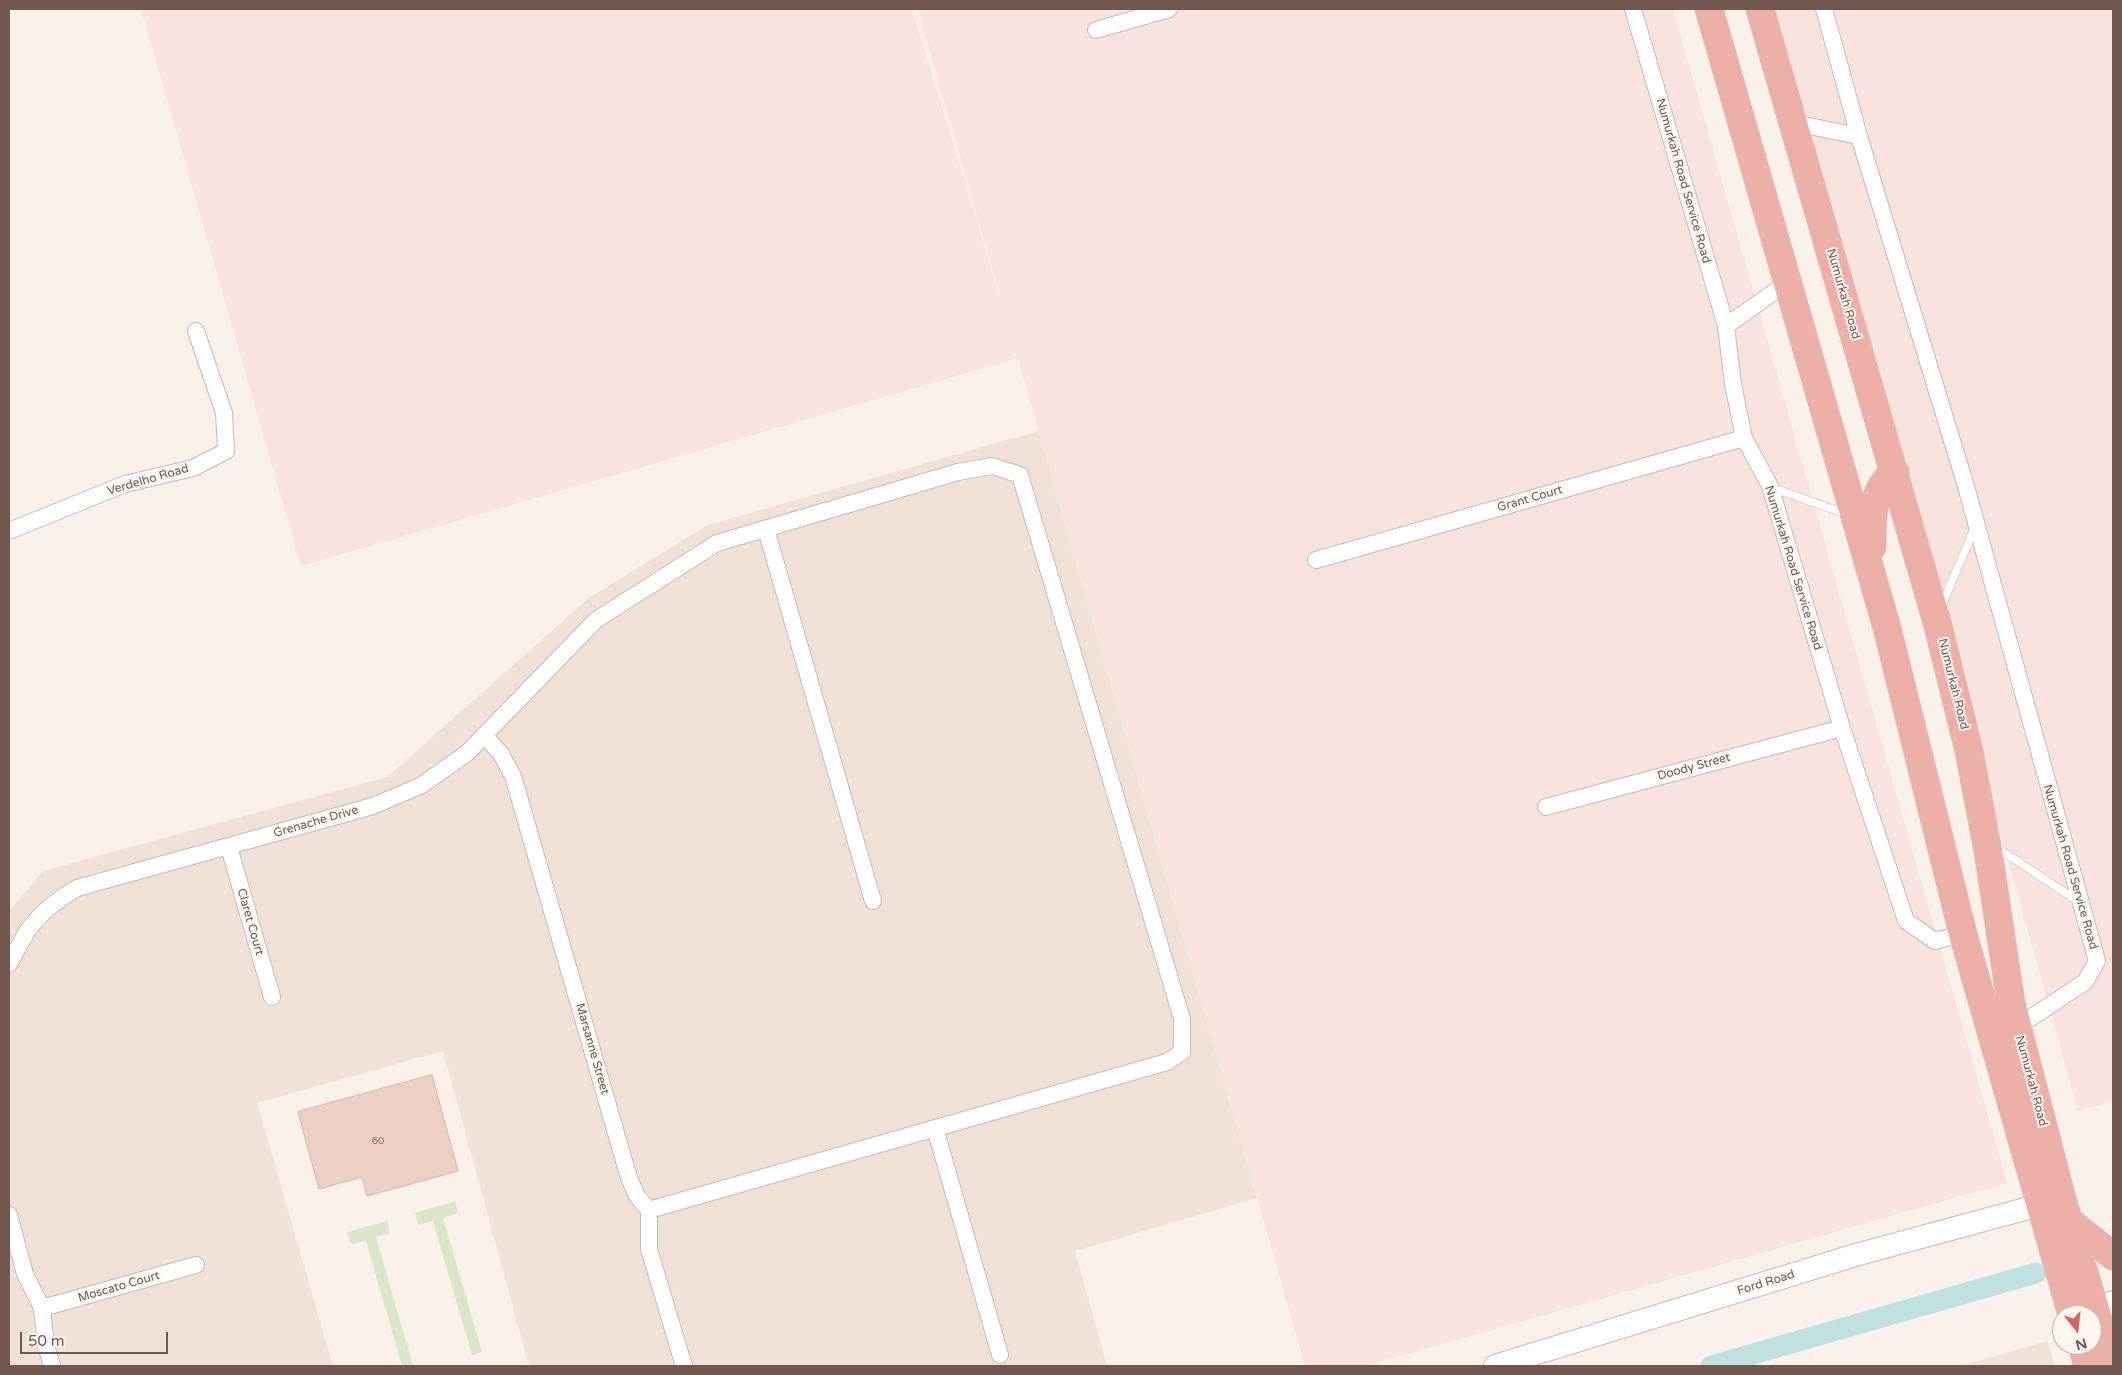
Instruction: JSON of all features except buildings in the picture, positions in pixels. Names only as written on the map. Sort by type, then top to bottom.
[{"type":"highway","name":"Numurkah Road","points":[[1709,9],[1906,694],[1963,934],[2057,1208],[2088,1305]]},
{"type":"highway","name":"Numurkah Road","points":[[1760,9],[1895,472],[1938,626],[1969,751],[1986,840],[2010,1003],[2057,1208]]},
{"type":"highway","points":[[1872,574],[1872,526],[1875,502],[1887,477],[1895,472]]},
{"type":"highway","points":[[1963,934],[1998,924]]},
{"type":"highway","points":[[2057,1208],[2113,1256]]},
{"type":"highway","name":"Numurkah Road","points":[[2102,1342],[2112,1366]]},
{"type":"street","points":[[1096,30],[1169,9]]},
{"type":"street","name":"Numurkah Road Service Road","points":[[1633,9],[1726,326],[1733,384],[1744,438],[1770,486],[1842,728],[1906,921],[1935,940],[1963,934]]},
{"type":"street","name":"Numurkah Road Service Road","points":[[1824,9],[1859,136],[1961,470],[2097,961],[2085,982],[2017,1027]]},
{"type":"street","points":[[1794,123],[1859,136]]},
{"type":"street","points":[[1726,326],[1788,282]]},
{"type":"street","name":"Verdelho Road","points":[[9,531],[125,484],[193,468],[226,451],[224,413],[196,331]]},
{"type":"street","name":"Grant Court","points":[[1316,560],[1744,438]]},
{"type":"street","name":"Grenache Drive","points":[[9,964],[28,930],[42,913],[59,899],[77,888],[373,806],[422,785],[466,753],[596,620],[717,543],[958,472],[992,466],[1020,475],[1182,1019],[1182,1052],[1167,1062],[935,1128]]},
{"type":"street","points":[[766,529],[873,901]]},
{"type":"street","name":"Doody Street","points":[[1546,807],[1842,728]]},
{"type":"street","name":"Marsanne Street","points":[[484,735],[501,754],[513,776],[629,1178],[637,1196],[649,1210]]},
{"type":"street","name":"Claret Court","points":[[229,846],[272,997]]},
{"type":"street","points":[[684,1366],[650,1249],[649,1210],[935,1128],[1000,1355]]},
{"type":"street","name":"Ford Road","points":[[1495,1366],[1859,1254],[2057,1208]]},
{"type":"street","points":[[9,1215],[26,1274],[42,1308],[46,1346],[52,1366]]},
{"type":"street","name":"Moscato Court","points":[[42,1308],[196,1265]]},
{"type":"lane","points":[[1770,486],[1855,518]]},
{"type":"lane","points":[[1938,626],[1946,593],[1976,526]]},
{"type":"lane","points":[[1986,840],[2080,903]]},
{"type":"shaded area","points":[[141,9],[912,9],[1004,310],[918,9],[1673,9],[2007,1183],[1365,1366],[1305,1366],[1018,358],[301,566]]},
{"type":"shaded area","points":[[1771,9],[2113,9],[2113,1101],[2078,1111]]},
{"type":"shaded area","points":[[1039,431],[1257,1198],[1075,1251],[1107,1366],[529,1366],[443,1051],[257,1103],[333,1366],[9,1366],[9,911],[43,871],[387,777],[590,597],[708,525]]},
{"type":"shaded area","points":[[2047,1341],[2055,1366],[1961,1366]]},
{"type":"green space","points":[[455,1201],[458,1213],[443,1218],[482,1352],[472,1355],[433,1221],[418,1225],[415,1213]]},
{"type":"green space","points":[[387,1221],[390,1233],[376,1237],[413,1366],[402,1366],[366,1241],[351,1244],[347,1232]]},
{"type":"waterway","points":[[1711,1366],[2036,1273]]}]
